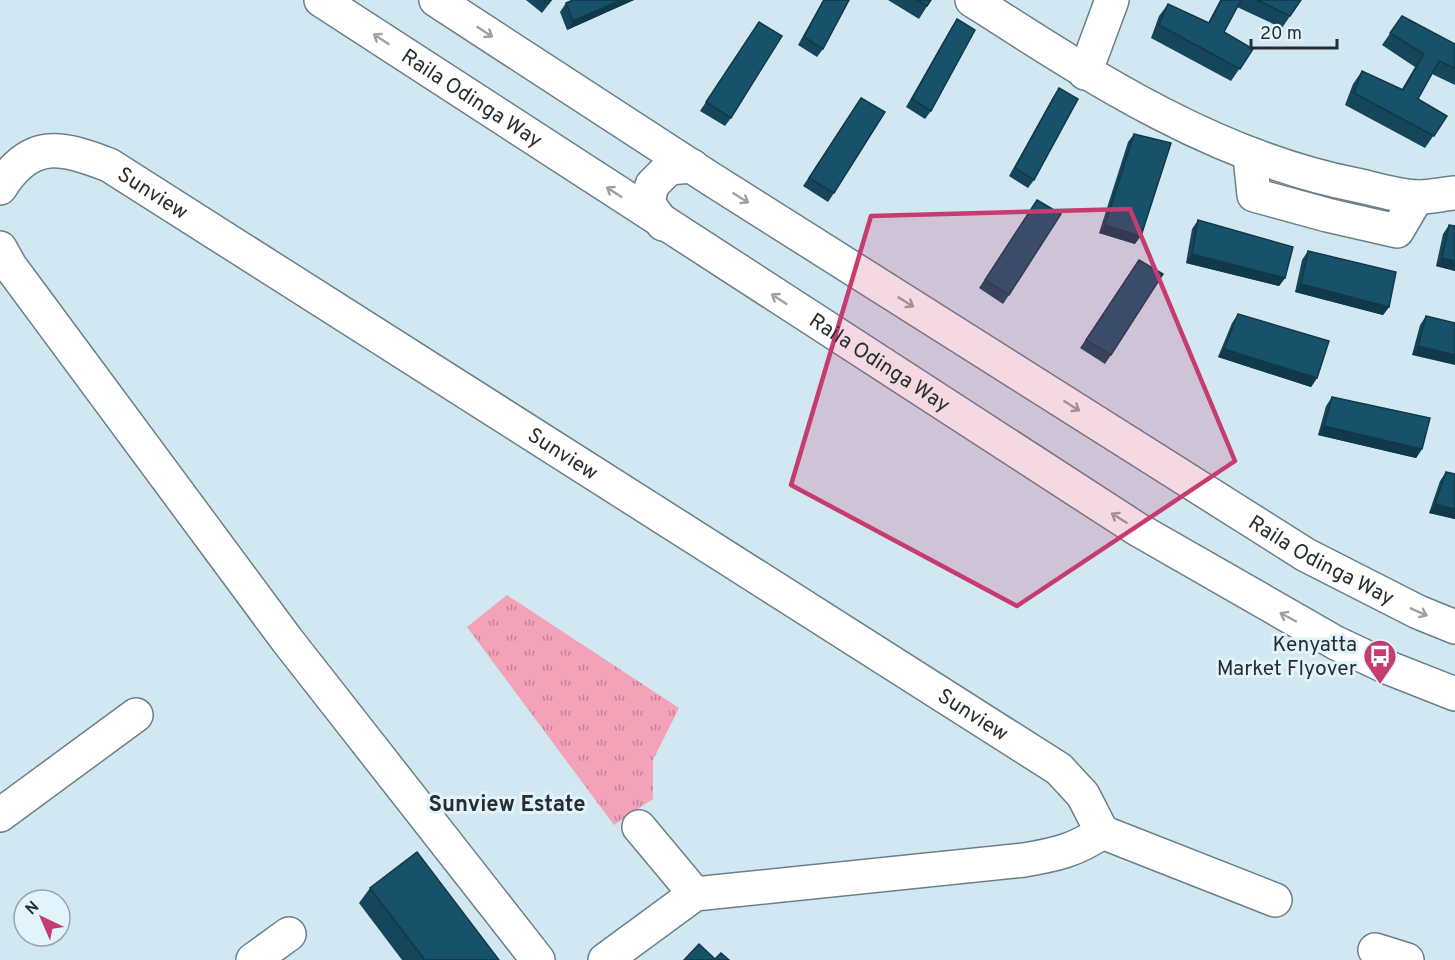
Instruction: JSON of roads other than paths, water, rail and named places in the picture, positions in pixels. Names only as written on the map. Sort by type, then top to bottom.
[{"type":"street","name":"Raila Odinga Way","points":[[321,0],[663,224],[1137,529],[1336,643],[1389,668],[1455,694]]},
{"type":"street","name":"Raila Odinga Way","points":[[436,0],[692,166],[1306,555],[1418,612],[1455,627]]},
{"type":"street","points":[[972,0],[1085,73],[1217,142],[1250,156],[1318,178],[1417,197],[1455,193]]},
{"type":"street","points":[[1085,73],[1112,0]]},
{"type":"street","name":"Sunview","points":[[0,188],[7,177],[24,162],[46,152],[71,150],[109,165],[1059,769],[1083,795],[1102,832]]},
{"type":"street","points":[[663,224],[648,203],[652,185],[669,168],[692,166]]},
{"type":"street","points":[[0,248],[10,266],[287,640],[538,960]]},
{"type":"street","points":[[0,815],[136,716]]},
{"type":"street","points":[[639,827],[695,894]]},
{"type":"street","points":[[605,960],[695,894],[1024,860],[1060,854],[1083,846],[1102,832],[1275,900]]},
{"type":"street","points":[[253,960],[289,934]]},
{"type":"street","points":[[1376,950],[1407,960]]},
{"type":"place","name":"Kenyatta Market Flyover","points":[[1380,685]]},
{"type":"district","name":"Sunview Estate","points":[[507,803]]}]
